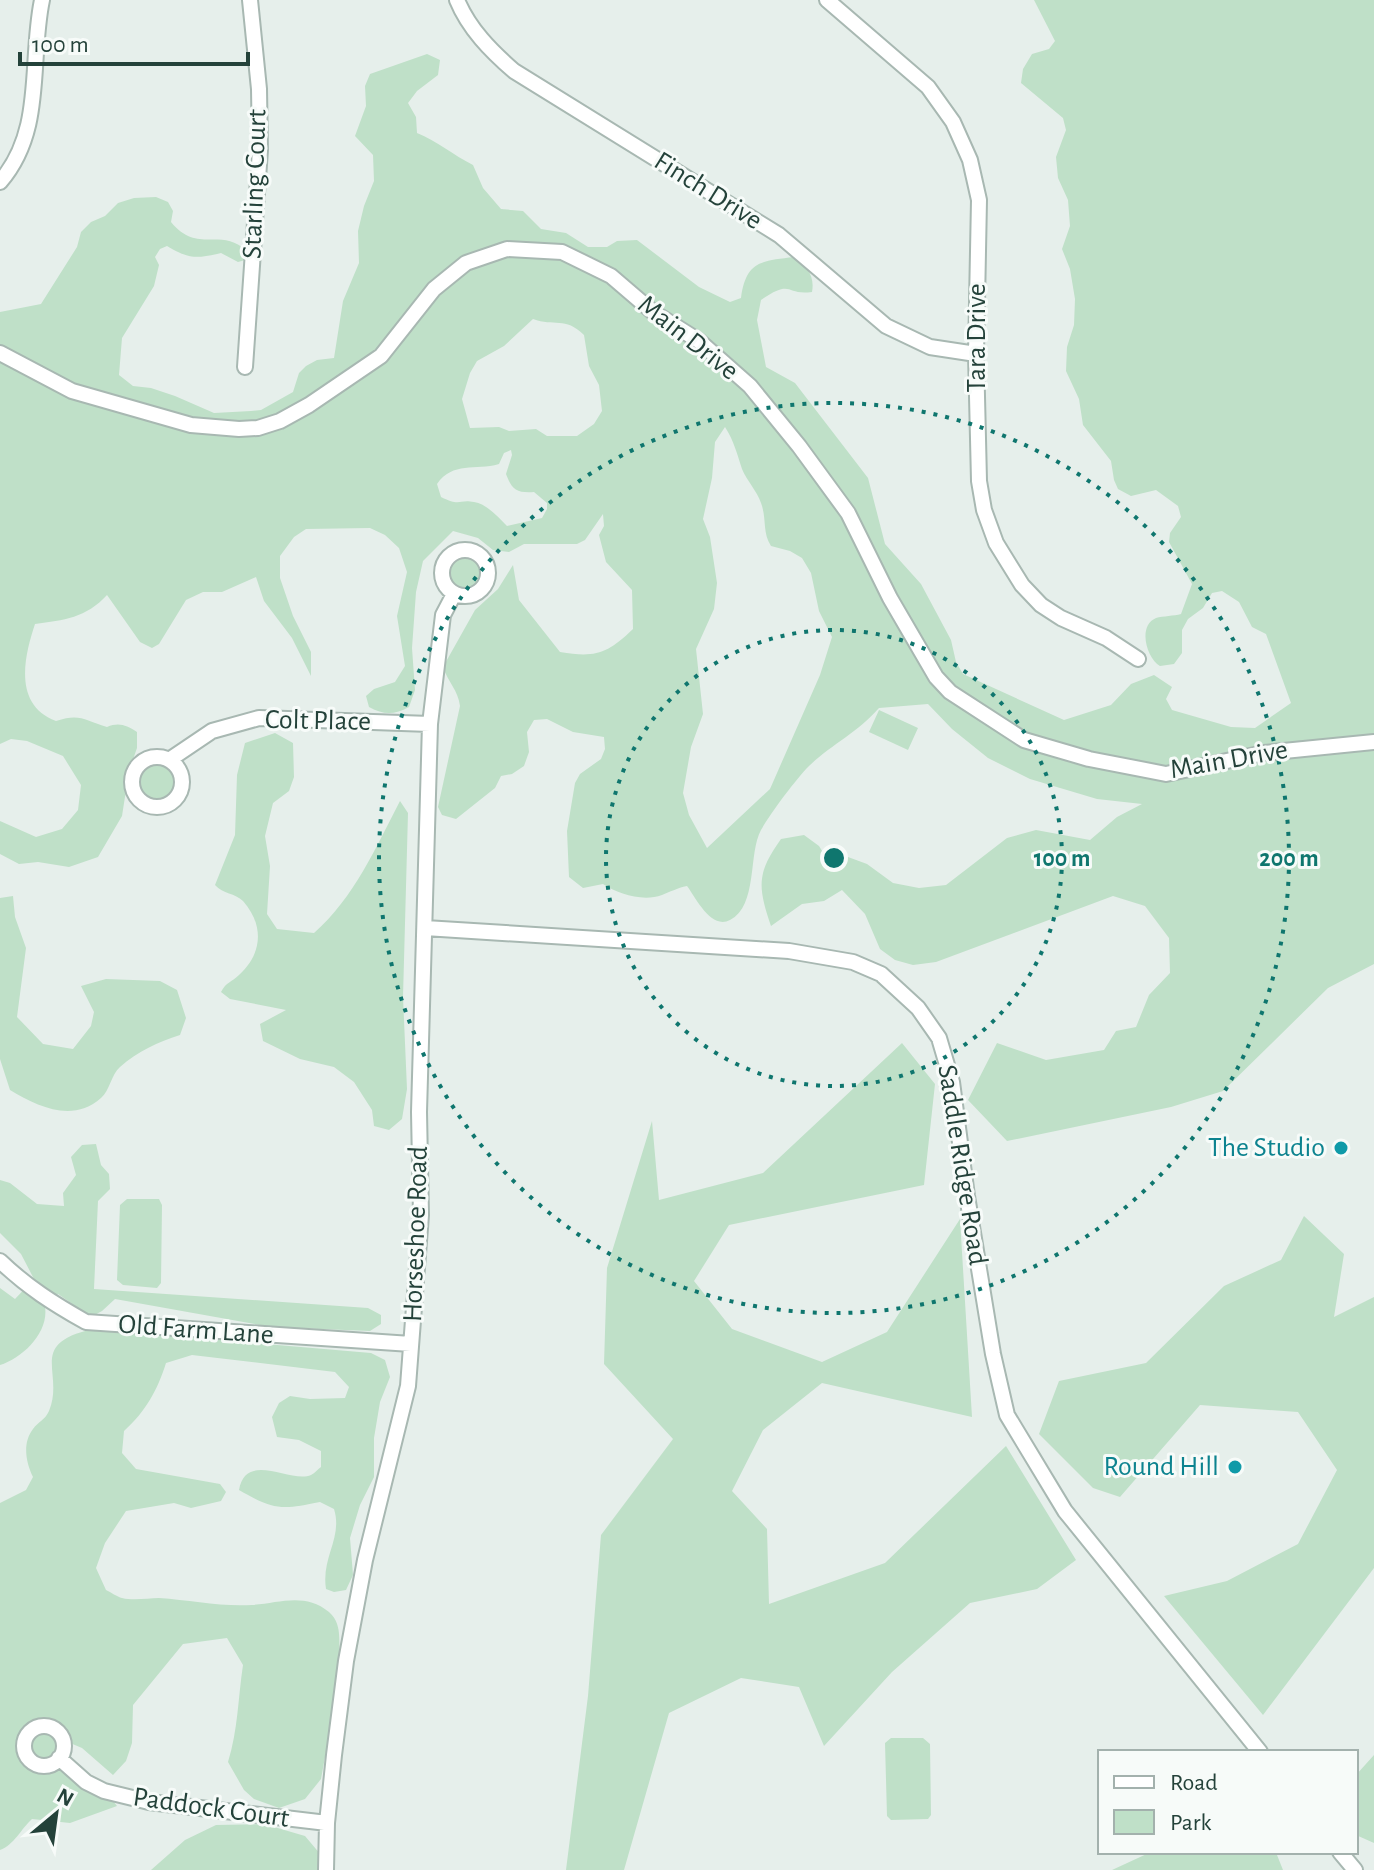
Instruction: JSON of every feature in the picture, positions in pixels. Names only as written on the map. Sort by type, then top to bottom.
[{"type":"street","points":[[0,182],[17,157],[28,131],[42,0]]},
{"type":"street","name":"Starling Court","points":[[245,367],[260,150],[259,89],[250,0]]},
{"type":"street","name":"Finch Drive","points":[[457,0],[478,36],[514,71],[779,235],[886,326],[930,347],[976,354]]},
{"type":"street","name":"Tara Drive","points":[[827,0],[928,87],[953,122],[970,160],[979,200],[976,354],[981,497],[1004,559],[1029,594],[1053,614],[1106,638],[1138,659]]},
{"type":"street","name":"Main Drive","points":[[0,353],[72,391],[191,425],[258,428],[280,421],[309,405],[381,356],[434,289],[466,263],[507,249],[562,252],[611,276],[653,312],[699,341],[750,386],[848,513],[890,598],[936,677],[950,692],[1024,740],[1089,759],[1166,774],[1264,753],[1374,742]]},
{"type":"street","name":"Horseshoe Road","points":[[326,1870],[327,1823],[346,1661],[365,1560],[408,1386],[421,1215],[419,1112],[430,724],[443,615],[454,594]]},
{"type":"street","name":"Colt Place","points":[[169,760],[212,731],[259,718],[430,724]]},
{"type":"street","name":"Saddle Ridge Road","points":[[425,928],[802,953],[853,962],[881,974],[918,1008],[939,1038],[952,1082],[993,1354],[1007,1415],[1065,1511],[1258,1750]]},
{"type":"street","name":"Old Farm Lane","points":[[0,1261],[36,1293],[86,1322],[411,1344]]},
{"type":"street","name":"Paddock Court","points":[[59,1758],[86,1782],[104,1791],[149,1802],[327,1823]]},
{"type":"street","points":[[1342,1854],[1355,1870]]},
{"type":"green space","points":[[1034,0],[1374,0],[1374,964],[1328,988],[1223,1091],[1171,1107],[1007,1141],[968,1100],[997,1043],[1046,1060],[1104,1050],[1116,1031],[1136,1027],[1149,995],[1170,973],[1169,938],[1145,906],[1113,896],[936,962],[913,965],[895,960],[880,949],[865,914],[842,890],[824,901],[802,904],[771,926],[762,891],[763,872],[781,839],[804,835],[819,846],[827,859],[848,857],[867,864],[893,883],[919,888],[946,885],[1007,838],[1036,830],[1090,840],[1117,817],[1142,804],[1097,799],[1030,779],[988,758],[952,729],[928,704],[879,708],[809,766],[761,830],[745,903],[739,913],[723,922],[710,917],[687,886],[655,897],[639,897],[623,894],[603,884],[583,888],[569,877],[567,831],[575,783],[580,774],[601,759],[605,749],[604,737],[573,732],[547,719],[534,720],[527,732],[529,752],[524,766],[512,774],[501,776],[495,788],[456,819],[442,815],[438,807],[460,706],[443,667],[475,610],[498,589],[513,565],[519,600],[560,652],[600,652],[616,644],[633,629],[632,590],[606,562],[599,535],[604,526],[603,514],[585,540],[577,544],[524,544],[509,552],[493,550],[478,538],[453,531],[423,561],[416,592],[412,648],[415,690],[409,707],[394,713],[379,712],[369,707],[366,696],[374,689],[395,682],[405,666],[397,616],[407,572],[399,548],[385,535],[370,528],[306,529],[294,537],[280,556],[280,578],[293,616],[311,652],[311,676],[292,638],[264,601],[256,577],[222,592],[203,592],[186,600],[159,644],[152,648],[140,642],[107,595],[83,613],[35,624],[25,665],[25,679],[33,704],[42,714],[56,721],[77,718],[107,727],[126,726],[137,732],[137,748],[129,771],[122,816],[98,857],[69,867],[38,862],[19,864],[0,854],[0,821],[36,837],[62,829],[78,810],[81,785],[63,756],[27,741],[11,739],[0,744],[0,312],[41,304],[77,247],[81,232],[91,222],[105,216],[118,203],[134,198],[156,197],[168,202],[173,211],[171,222],[181,232],[200,239],[228,241],[247,251],[245,260],[238,262],[221,253],[193,257],[167,246],[160,249],[155,257],[159,265],[154,286],[122,338],[119,375],[133,386],[175,396],[214,413],[261,410],[293,392],[299,373],[306,366],[317,360],[334,358],[343,301],[359,263],[358,231],[374,181],[373,155],[355,136],[366,106],[365,86],[370,74],[427,54],[440,60],[438,75],[417,91],[408,103],[416,117],[417,133],[473,165],[483,188],[501,209],[523,211],[541,229],[566,233],[588,247],[607,247],[617,241],[637,240],[699,287],[730,302],[741,298],[751,270],[764,262],[794,257],[806,268],[811,276],[812,292],[784,289],[761,300],[757,320],[766,367],[795,383],[868,478],[885,544],[921,584],[951,640],[956,662],[963,674],[1064,720],[1111,705],[1131,684],[1154,675],[1172,687],[1166,699],[1172,710],[1231,727],[1255,728],[1291,703],[1266,634],[1252,627],[1239,602],[1222,591],[1212,593],[1203,608],[1188,619],[1182,630],[1182,653],[1174,664],[1160,666],[1148,650],[1145,635],[1150,622],[1181,614],[1192,584],[1169,542],[1170,533],[1181,517],[1178,506],[1156,490],[1131,496],[1118,489],[1111,461],[1083,425],[1079,399],[1066,371],[1075,299],[1070,269],[1062,249],[1070,226],[1068,200],[1058,178],[1056,157],[1066,130],[1063,118],[1021,83],[1023,69],[1032,54],[1049,49],[1055,41]],"holes":[[[533,319],[565,324],[584,335],[589,366],[599,385],[602,411],[594,424],[577,436],[547,436],[536,429],[509,431],[499,427],[470,428],[462,399],[470,373],[477,361],[504,346]],[[725,427],[744,473],[761,503],[768,541],[771,546],[802,558],[811,573],[819,611],[832,637],[820,675],[770,789],[707,848],[689,815],[683,793],[691,747],[703,714],[696,649],[714,609],[717,583],[710,537],[703,519],[712,478],[715,442]],[[511,450],[506,474],[513,487],[523,492],[534,492],[547,503],[542,518],[507,526],[479,503],[456,502],[441,497],[437,484],[450,472],[499,464],[504,453]]]},
{"type":"green space","points":[[465,555],[479,560],[484,574],[479,588],[465,593],[451,588],[446,574],[451,560]]},
{"type":"green space","points":[[879,710],[918,728],[908,750],[869,732]]},
{"type":"green space","points":[[275,733],[293,743],[294,777],[289,791],[273,803],[265,836],[270,866],[267,914],[277,929],[314,933],[352,888],[400,801],[408,813],[403,997],[407,1089],[402,1119],[389,1130],[374,1126],[372,1110],[354,1082],[334,1067],[300,1059],[263,1041],[260,1024],[286,1010],[230,999],[221,992],[253,958],[258,939],[255,920],[243,901],[215,885],[235,835],[237,775],[245,743]]},
{"type":"green space","points":[[157,762],[171,767],[176,781],[171,795],[157,800],[143,795],[138,781],[143,767]]},
{"type":"green space","points":[[13,896],[15,917],[26,948],[17,1017],[43,1044],[73,1049],[91,1026],[94,1012],[81,986],[106,979],[160,981],[177,990],[186,1018],[180,1035],[148,1048],[127,1061],[117,1070],[101,1098],[79,1110],[44,1107],[10,1090],[0,1059],[0,898]]},
{"type":"green space","points":[[902,1043],[935,1084],[924,1185],[729,1225],[694,1281],[732,1329],[822,1362],[887,1332],[960,1219],[972,1417],[822,1383],[763,1430],[732,1491],[767,1529],[769,1604],[885,1563],[1006,1446],[1076,1560],[1037,1589],[970,1603],[892,1672],[824,1746],[799,1687],[741,1678],[669,1713],[624,1870],[566,1870],[588,1696],[601,1535],[673,1439],[604,1364],[607,1268],[652,1121],[659,1200],[763,1173]]},
{"type":"green space","points":[[96,1144],[101,1165],[109,1174],[110,1189],[98,1201],[94,1289],[368,1308],[381,1315],[381,1324],[370,1331],[271,1327],[115,1299],[91,1317],[58,1294],[45,1307],[43,1326],[33,1343],[9,1362],[0,1365],[0,1288],[15,1299],[34,1279],[21,1254],[0,1233],[0,1180],[10,1183],[37,1204],[64,1206],[63,1193],[76,1175],[71,1157],[82,1145]]},
{"type":"green space","points":[[127,1199],[159,1199],[162,1205],[161,1283],[157,1288],[123,1285],[117,1280],[120,1205]]},
{"type":"green space","points":[[1304,1216],[1344,1254],[1334,1317],[1374,1297],[1374,1568],[1263,1715],[1164,1596],[1227,1581],[1298,1544],[1337,1470],[1298,1412],[1200,1405],[1120,1497],[1093,1488],[1039,1434],[1059,1381],[1146,1363],[1224,1286],[1281,1260]]},
{"type":"green space","points":[[93,1329],[371,1353],[385,1360],[390,1377],[380,1402],[374,1438],[374,1477],[360,1505],[350,1538],[353,1575],[346,1590],[334,1592],[326,1589],[326,1567],[336,1529],[334,1509],[320,1502],[296,1506],[270,1505],[239,1490],[243,1478],[250,1472],[260,1470],[302,1477],[311,1475],[321,1467],[321,1451],[299,1440],[277,1437],[272,1417],[279,1403],[290,1396],[345,1398],[349,1387],[335,1372],[192,1355],[166,1363],[150,1400],[124,1431],[122,1453],[136,1469],[220,1484],[226,1492],[221,1501],[191,1508],[174,1503],[126,1511],[105,1543],[96,1568],[106,1590],[127,1599],[159,1598],[240,1605],[292,1600],[311,1602],[329,1612],[337,1624],[342,1664],[321,1779],[305,1799],[279,1808],[254,1799],[244,1790],[228,1762],[236,1726],[243,1665],[227,1638],[183,1644],[133,1705],[132,1743],[126,1761],[113,1775],[82,1748],[63,1740],[66,1755],[99,1783],[117,1806],[70,1823],[32,1819],[13,1841],[0,1850],[0,1503],[26,1490],[33,1477],[26,1447],[33,1429],[49,1411],[53,1397],[54,1351],[73,1335]]},
{"type":"green space","points":[[891,1738],[923,1738],[930,1744],[931,1815],[928,1819],[891,1820],[887,1816],[885,1743]]},
{"type":"green space","points":[[1374,1755],[1374,1843],[1358,1836],[1358,1773]]},
{"type":"green space","points":[[264,1824],[305,1836],[321,1855],[319,1870],[151,1870],[185,1840],[216,1825]]},
{"type":"green space","points":[[1147,1854],[1278,1854],[1283,1870],[1112,1870]]},
{"type":"place","name":"The Studio","points":[[1341,1148]]},
{"type":"place","name":"Round Hill","points":[[1235,1467]]}]
